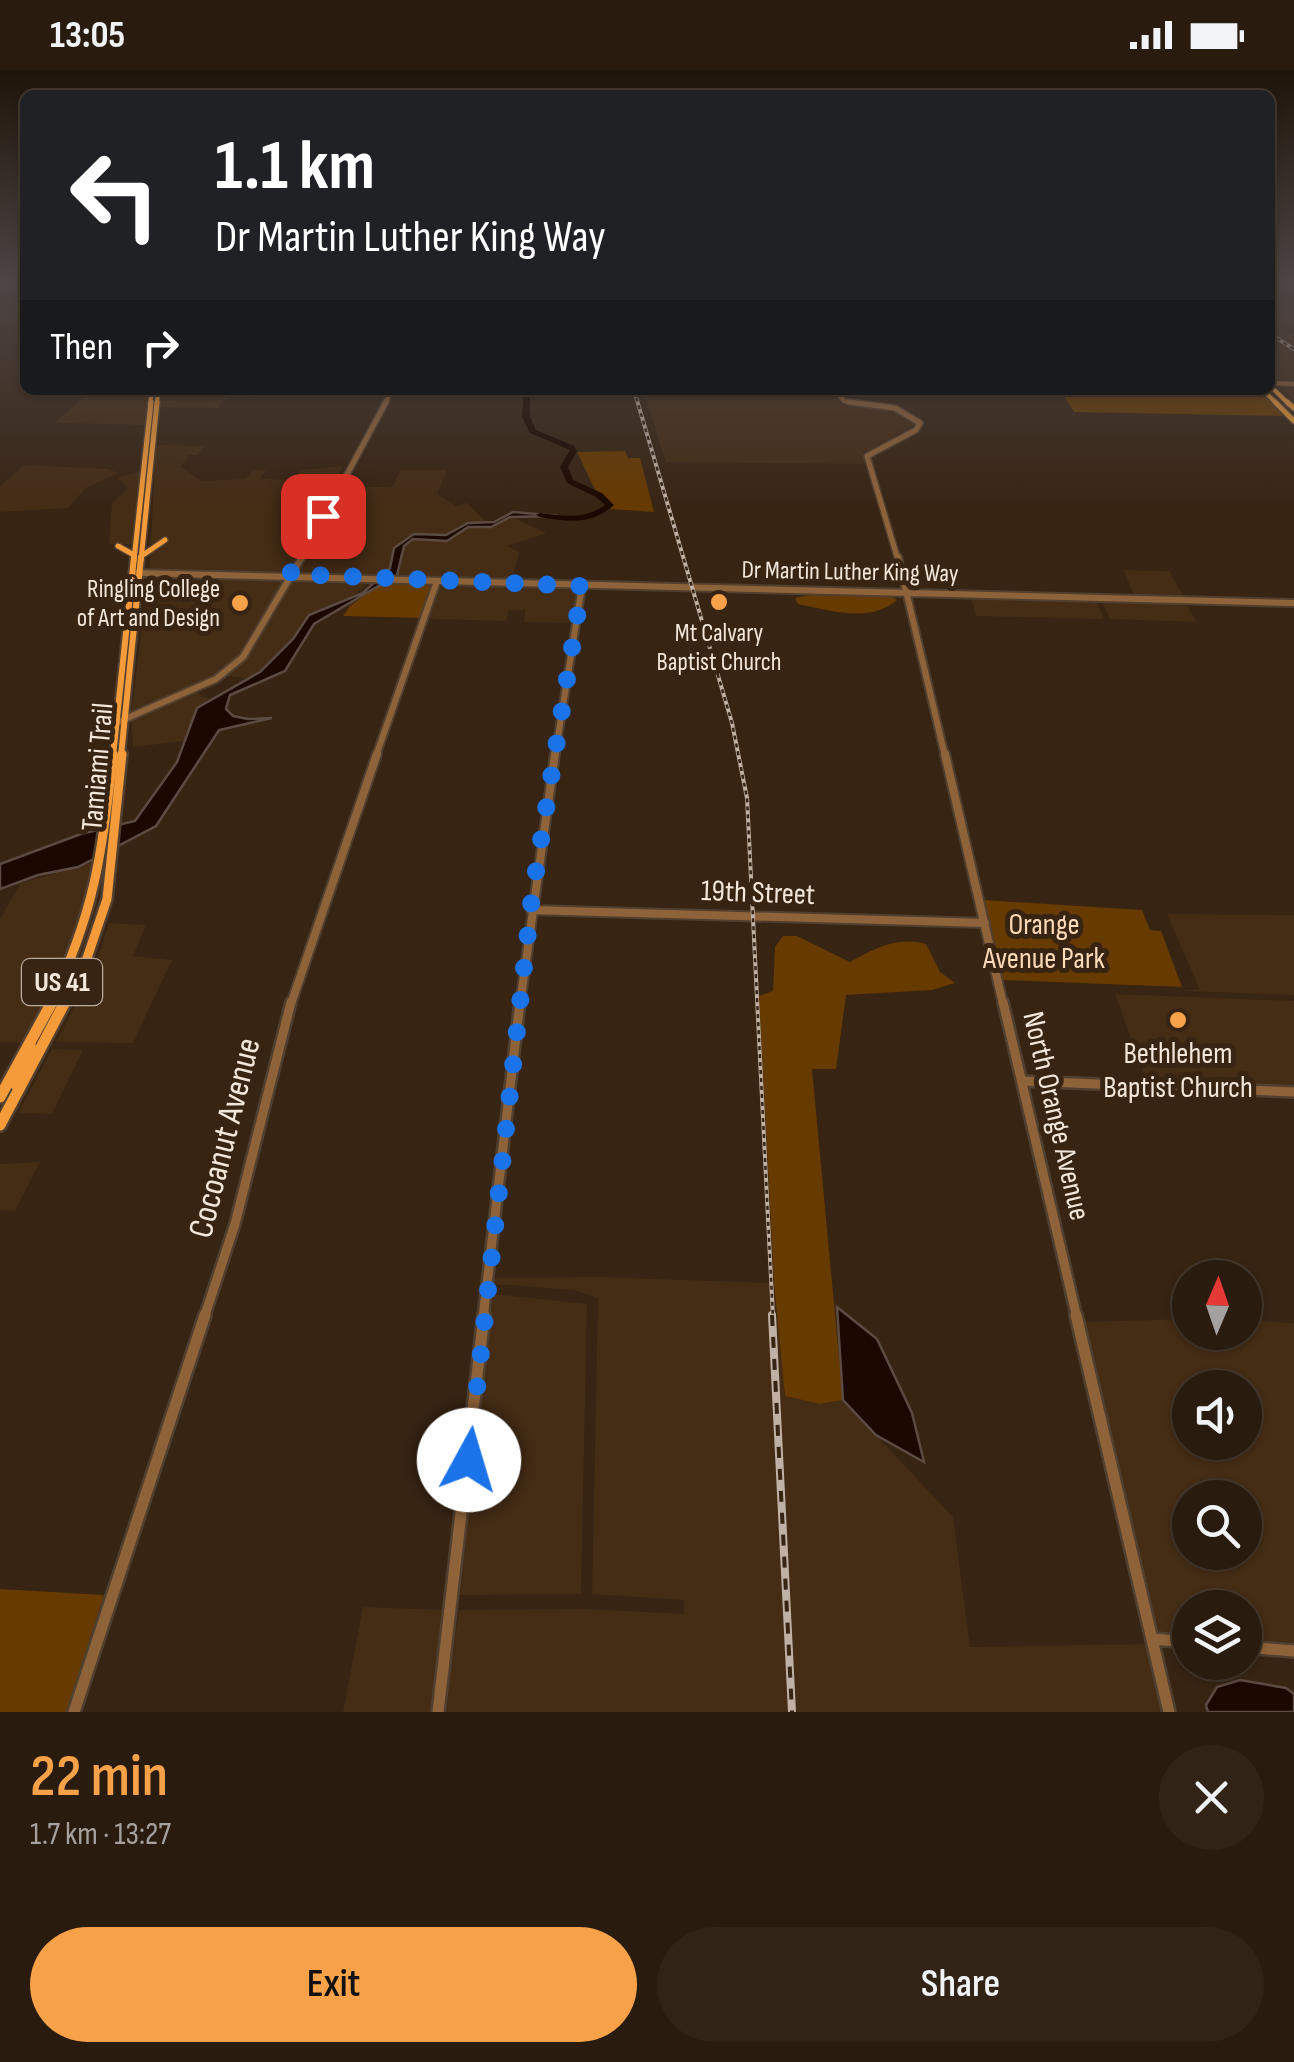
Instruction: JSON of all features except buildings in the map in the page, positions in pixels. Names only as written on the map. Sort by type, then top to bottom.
[{"type":"main road","points":[[1275,388],[1294,408]]},
{"type":"main road","name":"Tamiami Trail","points":[[0,1125],[96,936],[115,854],[133,604],[154,395]]},
{"type":"main road","points":[[1268,395],[1294,421]]},
{"type":"main road","points":[[118,546],[138,555],[165,540]]},
{"type":"main road","name":"Tamiami Trail","points":[[0,1097],[72,964],[89,920],[123,721],[133,604]]},
{"type":"main road","points":[[56,1020],[58,1004],[73,975],[72,964]]},
{"type":"main road","points":[[7,1111],[31,1054],[30,1042]]},
{"type":"street","points":[[123,721],[206,683],[235,665],[290,576],[387,395]]},
{"type":"street","name":"North Orange Avenue","points":[[841,395],[848,402],[901,410],[920,424],[916,430],[867,456],[874,469],[907,593],[1169,1712]]},
{"type":"street","name":"Dr Martin Luther King Way","points":[[136,573],[1294,603]]},
{"type":"street","name":"Cocoanut Avenue","points":[[74,1712],[235,1224],[280,1035],[437,581]]},
{"type":"street","points":[[438,1712],[454,1602],[531,910],[582,586]]},
{"type":"street","name":"19th Street","points":[[531,910],[984,923]]},
{"type":"street","points":[[1022,1081],[1294,1092]]},
{"type":"street","points":[[1153,1639],[1172,1641]]},
{"type":"street","points":[[1262,1648],[1294,1651]]},
{"type":"shaded area","points":[[1275,357],[1294,357],[1294,400],[1275,382]]},
{"type":"shaded area","points":[[86,395],[150,395],[147,425],[54,423]]},
{"type":"shaded area","points":[[162,395],[229,395],[218,408],[161,407]]},
{"type":"shaded area","points":[[645,395],[837,395],[843,402],[904,413],[915,425],[863,453],[867,464],[666,462]]},
{"type":"shaded area","name":"Ringling College of Art and Design","points":[[156,445],[204,446],[197,455],[189,455],[181,467],[202,481],[246,479],[253,470],[266,470],[260,479],[295,480],[301,470],[343,466],[338,477],[319,477],[317,481],[344,487],[392,487],[401,470],[447,470],[437,494],[456,506],[467,503],[487,523],[511,517],[547,533],[507,546],[519,552],[512,580],[521,586],[577,588],[574,623],[524,622],[525,610],[509,610],[506,621],[429,619],[443,579],[370,582],[352,596],[310,613],[291,640],[257,674],[247,678],[227,676],[194,690],[209,700],[196,708],[185,741],[133,747],[131,712],[149,574]]},
{"type":"shaded area","points":[[24,465],[108,469],[118,473],[86,488],[68,508],[0,512],[0,486]]},
{"type":"shaded area","points":[[141,471],[132,544],[109,544],[112,503],[128,488],[117,478]]},
{"type":"shaded area","points":[[513,512],[558,516],[510,517],[491,527],[468,527],[447,541],[413,539],[404,546],[397,575],[314,624],[285,671],[230,695],[226,709],[233,716],[272,718],[219,730],[156,826],[78,867],[38,875],[0,889],[0,864],[81,834],[135,821],[177,762],[197,708],[260,672],[293,639],[309,615],[363,593],[390,568],[394,548],[414,534],[446,535],[468,523],[494,522]]},
{"type":"shaded area","points":[[1123,570],[1169,571],[1186,600],[1135,597]]},
{"type":"shaded area","points":[[971,597],[1096,600],[1104,619],[976,616]]},
{"type":"shaded area","points":[[1101,600],[1186,603],[1196,622],[1110,619]]},
{"type":"shaded area","points":[[94,862],[79,934],[53,989],[24,1043],[0,1042],[0,919],[21,883]]},
{"type":"shaded area","points":[[1167,914],[1294,915],[1294,995],[1160,990],[1200,990]]},
{"type":"shaded area","points":[[109,923],[146,925],[133,956],[172,960],[133,1043],[56,1042],[94,969]]},
{"type":"shaded area","points":[[1115,994],[1294,1001],[1294,1088],[1147,1082]]},
{"type":"shaded area","points":[[52,1049],[83,1050],[52,1114],[18,1113]]},
{"type":"shaded area","points":[[40,1162],[15,1211],[0,1210],[0,1164]]},
{"type":"shaded area","points":[[495,1278],[774,1283],[785,1396],[820,1404],[843,1400],[953,1517],[970,1647],[1148,1644],[1163,1712],[444,1712],[459,1610],[586,1609],[684,1614],[684,1600],[592,1594],[598,1298],[574,1290],[494,1284]]},
{"type":"shaded area","points":[[493,1294],[587,1304],[581,1594],[460,1595]]},
{"type":"shaded area","points":[[837,1307],[877,1339],[912,1413],[924,1462],[876,1435],[843,1400]]},
{"type":"shaded area","points":[[1172,1320],[1172,1350],[1262,1350],[1262,1321],[1294,1323],[1294,1643],[1262,1640],[1262,1590],[1172,1590],[1172,1633],[1157,1632],[1084,1322]]},
{"type":"shaded area","points":[[363,1607],[447,1610],[432,1712],[343,1712]]},
{"type":"shaded area","points":[[1240,1680],[1286,1688],[1294,1694],[1294,1712],[1208,1712],[1206,1705],[1217,1687]]},
{"type":"green space","points":[[1063,395],[1266,395],[1287,416],[1074,412]]},
{"type":"green space","points":[[625,451],[628,458],[640,458],[654,512],[611,509],[599,498],[577,452]]},
{"type":"green space","points":[[383,582],[430,584],[424,618],[343,616],[350,606]]},
{"type":"green space","points":[[819,593],[892,596],[897,600],[874,612],[849,613],[798,604],[795,598]]},
{"type":"green space","name":"Orange Avenue Park","points":[[984,900],[1142,910],[1150,930],[1161,931],[1182,987],[1002,980]]},
{"type":"green space","points":[[783,936],[797,936],[850,962],[896,942],[926,944],[940,972],[955,983],[932,990],[846,995],[836,1069],[812,1069],[843,1400],[820,1404],[785,1396],[774,1283],[759,996],[773,991],[775,947]]},
{"type":"green space","points":[[0,1589],[104,1595],[66,1712],[0,1712]]},
{"type":"waterway","points":[[527,395],[526,417],[533,431],[571,448]]},
{"type":"waterway","points":[[540,515],[585,518],[610,505],[570,481],[564,467],[573,451]]},
{"type":"railway","points":[[635,395],[732,723],[747,798],[773,1318]]},
{"type":"railway","points":[[772,1315],[792,1712]]},
{"type":"place","name":"Mt Calvary Baptist Church","points":[[719,602]]},
{"type":"place","name":"Ringling College of Art and Design","points":[[240,603]]},
{"type":"place","name":"Bethlehem Baptist Church","points":[[1178,1020]]},
{"type":"route","points":[[323,516],[290,574],[582,586],[532,896],[469,1460]]}]
